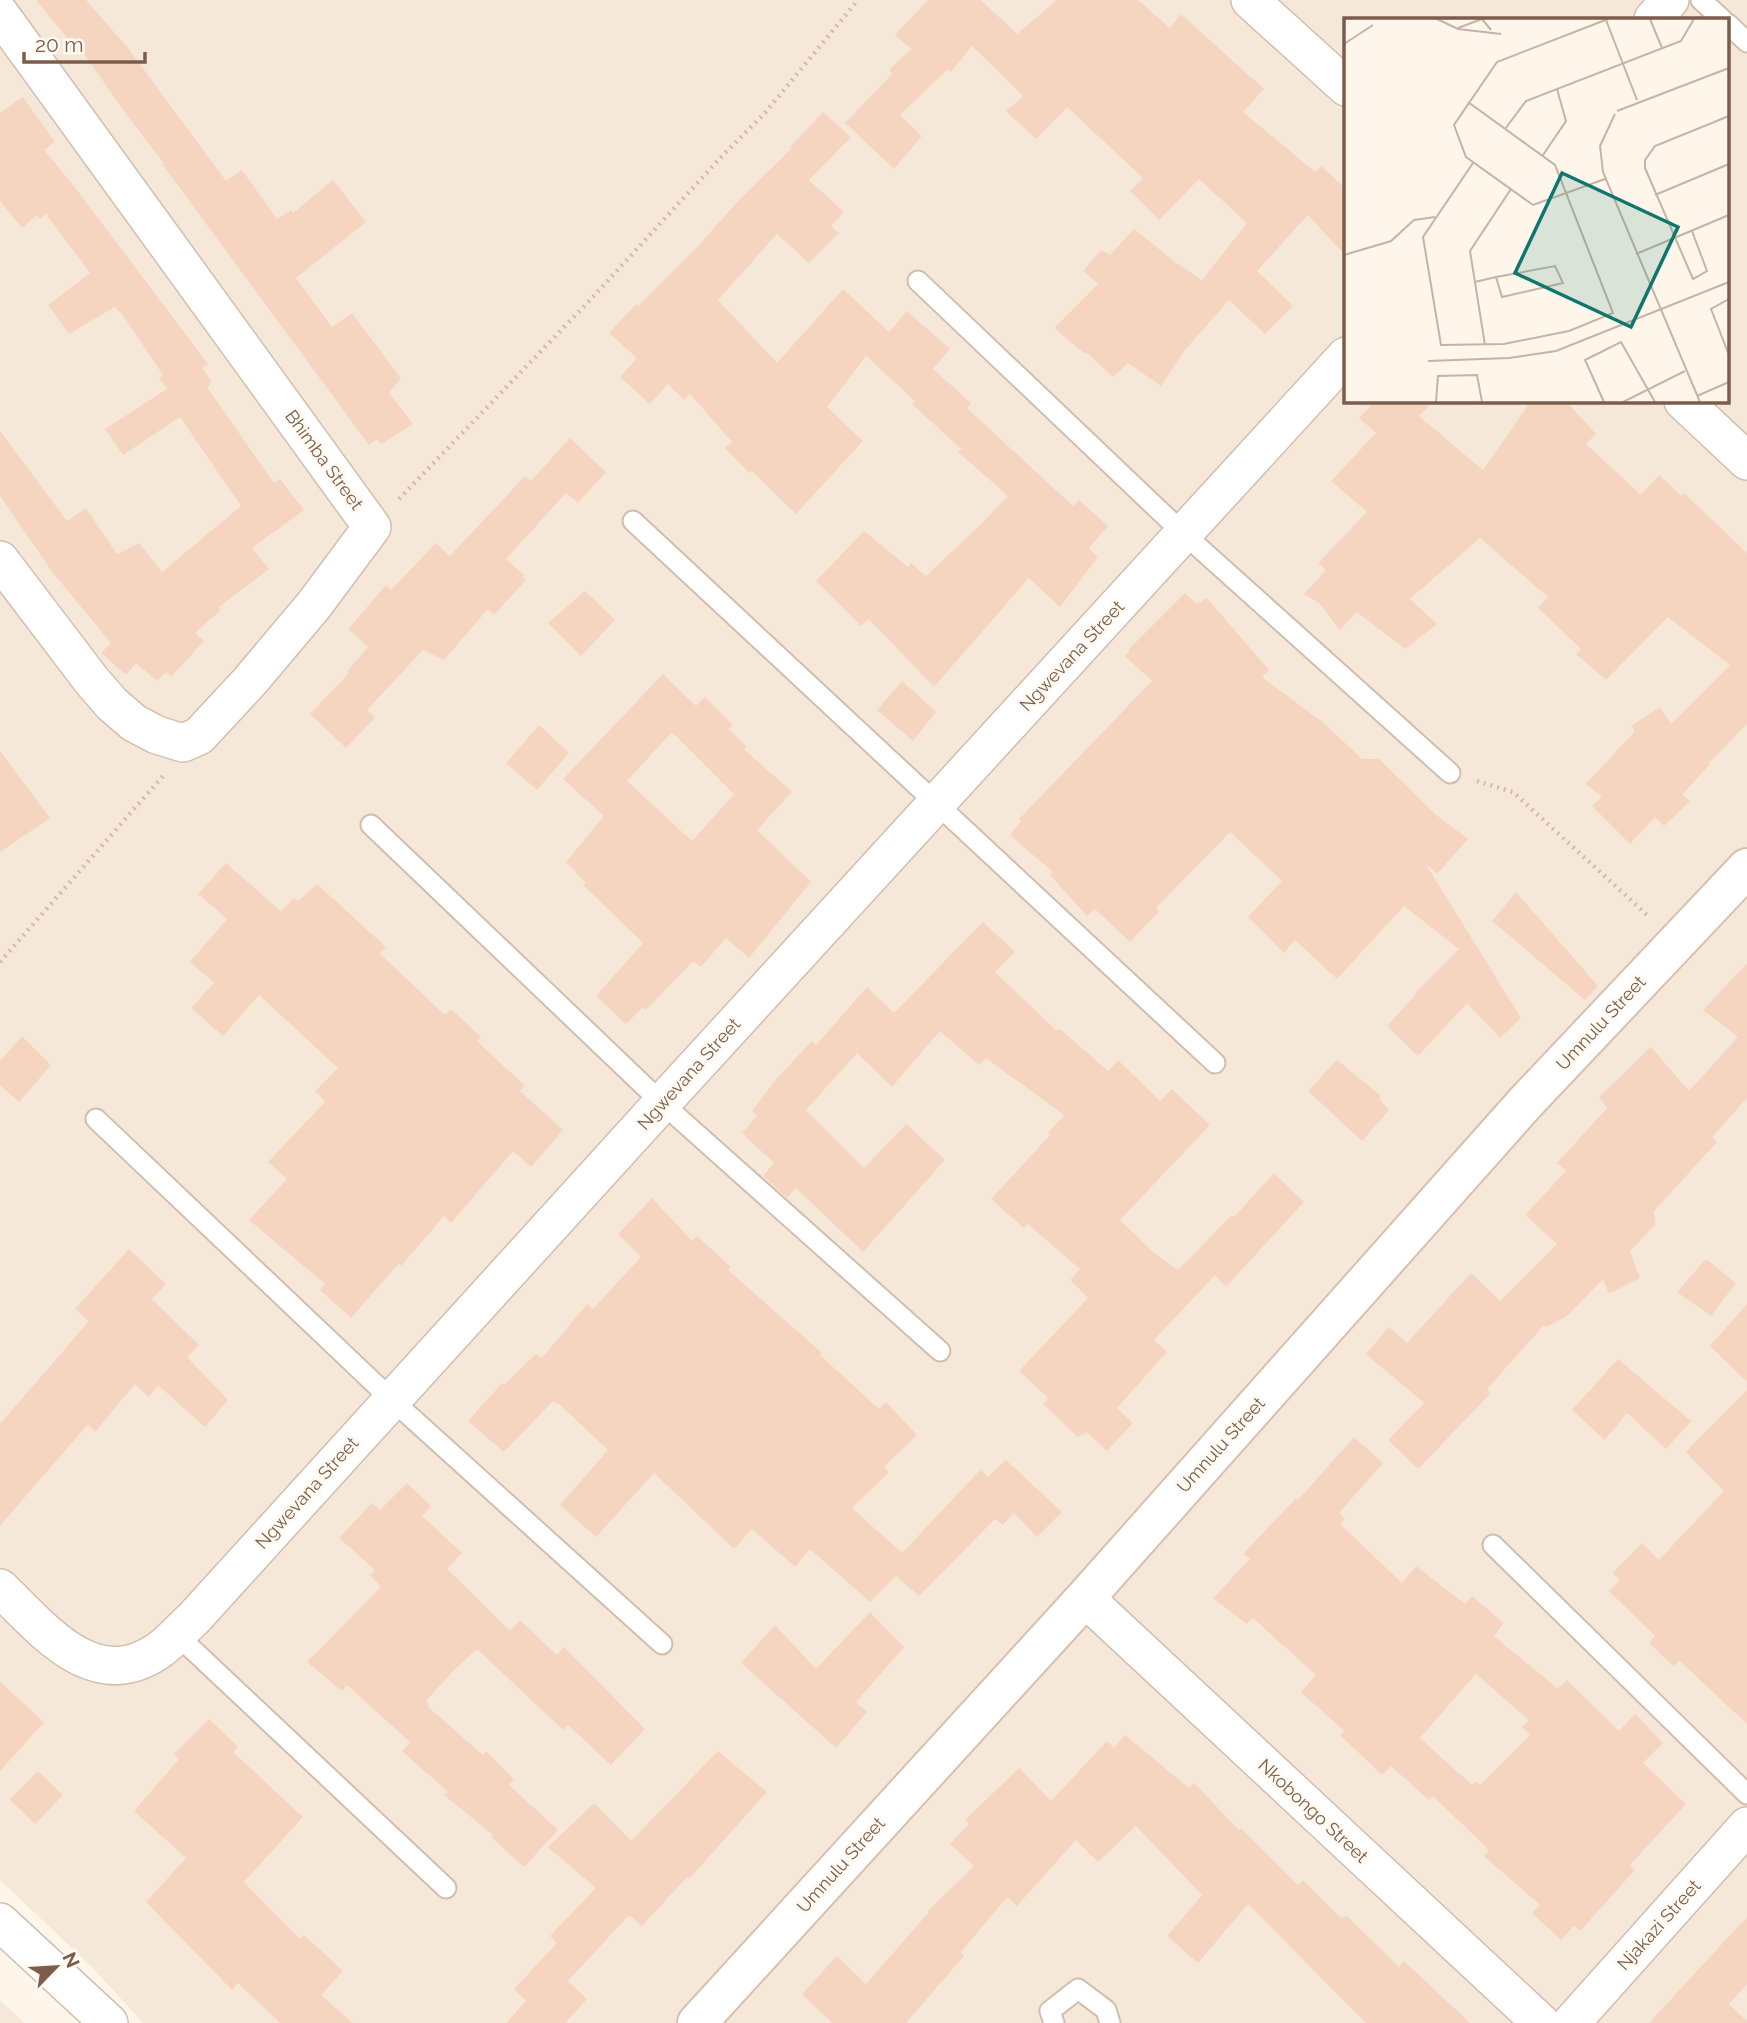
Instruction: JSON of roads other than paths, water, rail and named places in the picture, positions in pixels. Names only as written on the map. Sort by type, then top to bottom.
[{"type":"street","points":[[1251,0],[1344,85]]},
{"type":"street","points":[[1654,18],[1670,0]]},
{"type":"street","name":"Bhimba Street","points":[[0,14],[372,527],[314,606],[250,681],[199,736],[183,743],[169,740],[134,723],[112,704],[0,560]]},
{"type":"street","name":"Ngwevana Street","points":[[0,1588],[63,1647],[87,1661],[107,1666],[130,1664],[158,1651],[194,1618],[1344,358]]},
{"type":"street","points":[[1684,402],[1747,461]]},
{"type":"street","name":"Umnulu Street","points":[[697,2023],[1085,1598],[1516,1114],[1747,868]]},
{"type":"street","name":"Nkobongo Street","points":[[1085,1598],[1541,2023]]},
{"type":"street","name":"Njakazi Street","points":[[1570,2023],[1747,1826]]},
{"type":"street","points":[[0,1922],[109,2023]]},
{"type":"lane","points":[[1701,0],[1721,18]]},
{"type":"lane","points":[[1730,26],[1747,42]]},
{"type":"lane","points":[[918,281],[1184,534],[1450,773]]},
{"type":"lane","points":[[633,522],[1215,1063]]},
{"type":"lane","points":[[371,825],[662,1103],[940,1350]]},
{"type":"lane","points":[[96,1119],[393,1400],[662,1644]]},
{"type":"lane","points":[[1493,1545],[1747,1794]]},
{"type":"lane","points":[[176,1634],[446,1888]]},
{"type":"lane","points":[[1054,2023],[1050,2011],[1078,1989],[1106,2010],[1110,2023]]}]
